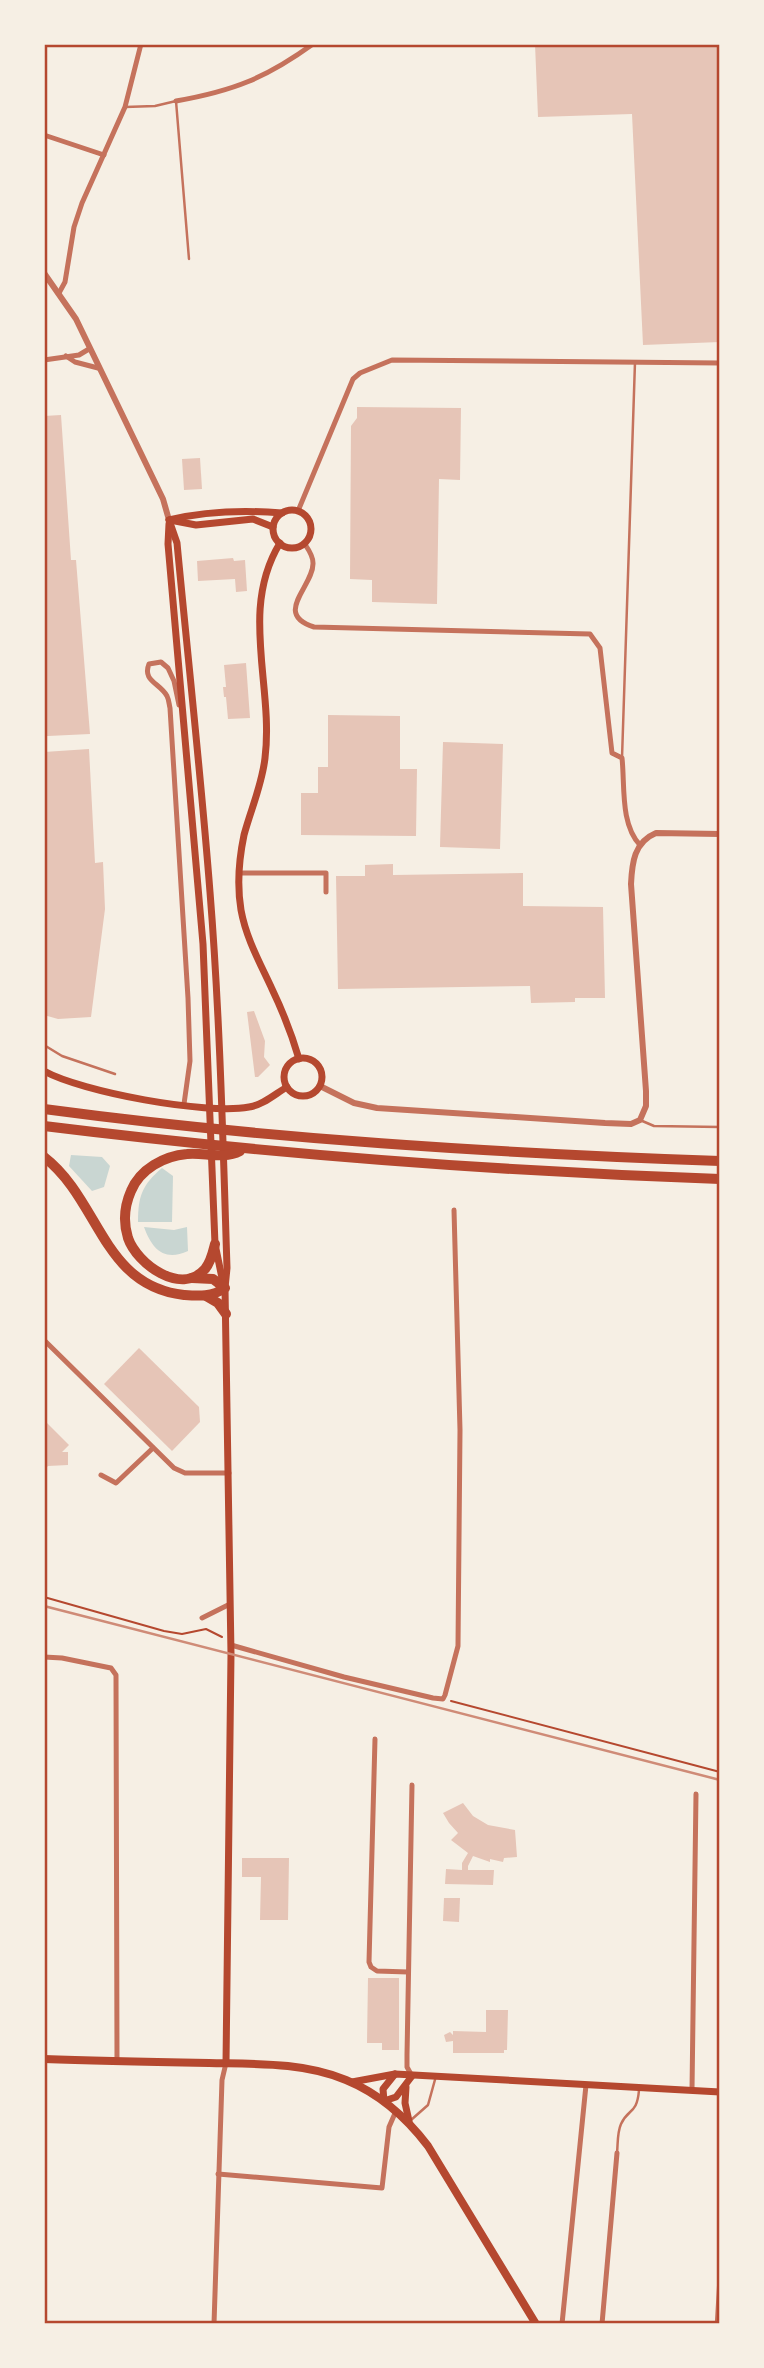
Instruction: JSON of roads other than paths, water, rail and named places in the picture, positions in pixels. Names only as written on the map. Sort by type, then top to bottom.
[{"type":"highway","points":[[44,1109],[233,1131],[497,1152],[720,1161]]},
{"type":"highway","points":[[44,1126],[243,1149],[498,1170],[720,1179]]},
{"type":"highway","points":[[44,1157],[70,1183],[111,1251],[136,1277],[161,1290],[206,1296],[217,1294],[225,1288],[213,1279],[176,1278],[156,1271],[132,1248],[124,1211],[133,1187],[153,1165],[167,1158],[187,1154],[227,1156],[243,1149]]},
{"type":"highway","points":[[190,1278],[204,1270],[215,1244]]},
{"type":"highway","points":[[206,1296],[218,1303],[226,1314]]},
{"type":"main road","points":[[169,520],[240,510],[282,513],[298,511],[305,515],[310,524],[309,536],[304,543],[292,547],[275,538],[273,527],[275,520],[282,513]]},
{"type":"main road","points":[[169,520],[196,525],[253,519],[273,527]]},
{"type":"main road","points":[[169,520],[168,544],[203,944],[215,1244],[225,1288]]},
{"type":"main road","points":[[169,520],[177,543],[194,720],[210,892],[222,1089],[231,1644],[226,2063]]},
{"type":"main road","points":[[280,543],[269,562],[260,595],[265,758],[244,837],[239,873],[241,910],[247,934],[292,1034],[299,1059]]},
{"type":"main road","points":[[310,1059],[318,1066],[322,1076],[320,1086],[314,1093],[302,1096],[293,1093],[287,1087],[286,1070],[292,1062],[310,1059]]},
{"type":"main road","points":[[44,1071],[83,1087],[184,1104],[228,1108],[251,1107],[287,1087]]},
{"type":"main road","points":[[44,2059],[226,2063],[307,2068],[352,2082],[384,2101],[409,2121],[428,2146],[536,2324]]},
{"type":"main road","points":[[352,2082],[395,2074],[720,2092]]},
{"type":"main road","points":[[384,2101],[383,2089],[395,2074]]},
{"type":"main road","points":[[384,2101],[396,2097],[412,2076]]},
{"type":"main road","points":[[406,2087],[405,2103],[409,2121]]},
{"type":"street","points":[[60,293],[67,276],[74,227],[125,107],[141,44]]},
{"type":"street","points":[[176,101],[236,88],[261,77],[313,44]]},
{"type":"street","points":[[44,135],[104,155]]},
{"type":"street","points":[[44,274],[76,319],[163,499],[169,520]]},
{"type":"street","points":[[44,360],[79,355],[89,349]]},
{"type":"street","points":[[65,356],[75,362],[99,368]]},
{"type":"street","points":[[298,511],[353,379],[360,373],[392,360],[720,363]]},
{"type":"street","points":[[304,543],[313,564],[310,579],[296,601],[296,614],[300,621],[314,627],[590,634],[600,648],[612,753],[622,758],[628,826],[633,838],[640,845]]},
{"type":"street","points":[[183,723],[174,681],[168,668],[161,662],[149,664],[146,671],[148,678],[167,696],[170,708],[188,998],[190,1061],[184,1104]]},
{"type":"street","points":[[320,1086],[354,1103],[377,1108],[605,1123],[631,1124],[640,1120],[646,1106],[646,1091],[631,884],[633,860],[640,845],[649,836],[663,832],[720,834]]},
{"type":"street","points":[[239,873],[326,873],[326,892]]},
{"type":"street","points":[[231,1644],[344,1677],[443,1699],[458,1646],[460,1430],[454,1210]]},
{"type":"street","points":[[44,1340],[174,1468],[186,1473],[229,1473]]},
{"type":"street","points":[[101,1475],[116,1483],[153,1448]]},
{"type":"street","points":[[202,1618],[230,1604]]},
{"type":"street","points":[[44,1657],[106,1667],[116,1675],[117,2060]]},
{"type":"street","points":[[375,1739],[369,1962],[377,1971],[408,1972]]},
{"type":"street","points":[[412,1785],[407,2067],[412,2076]]},
{"type":"street","points":[[692,2090],[696,1794]]},
{"type":"street","points":[[214,2324],[222,2080],[226,2063]]},
{"type":"street","points":[[562,2324],[586,2085]]},
{"type":"street","points":[[218,2174],[382,2188],[388,2127],[396,2111]]},
{"type":"street","points":[[602,2324],[617,2153]]},
{"type":"lane","points":[[125,107],[155,106],[176,101],[190,259]]},
{"type":"lane","points":[[622,758],[635,362]]},
{"type":"lane","points":[[44,1045],[62,1056],[115,1073]]},
{"type":"lane","points":[[640,1120],[654,1125],[720,1127]]},
{"type":"lane","points":[[409,2121],[428,2105],[436,2077]]},
{"type":"lane","points":[[617,2153],[621,2124],[634,2110],[639,2087]]},
{"type":"lane","points":[[716,2324],[720,2256]]},
{"type":"railway","points":[[44,1606],[720,1780]]}]
